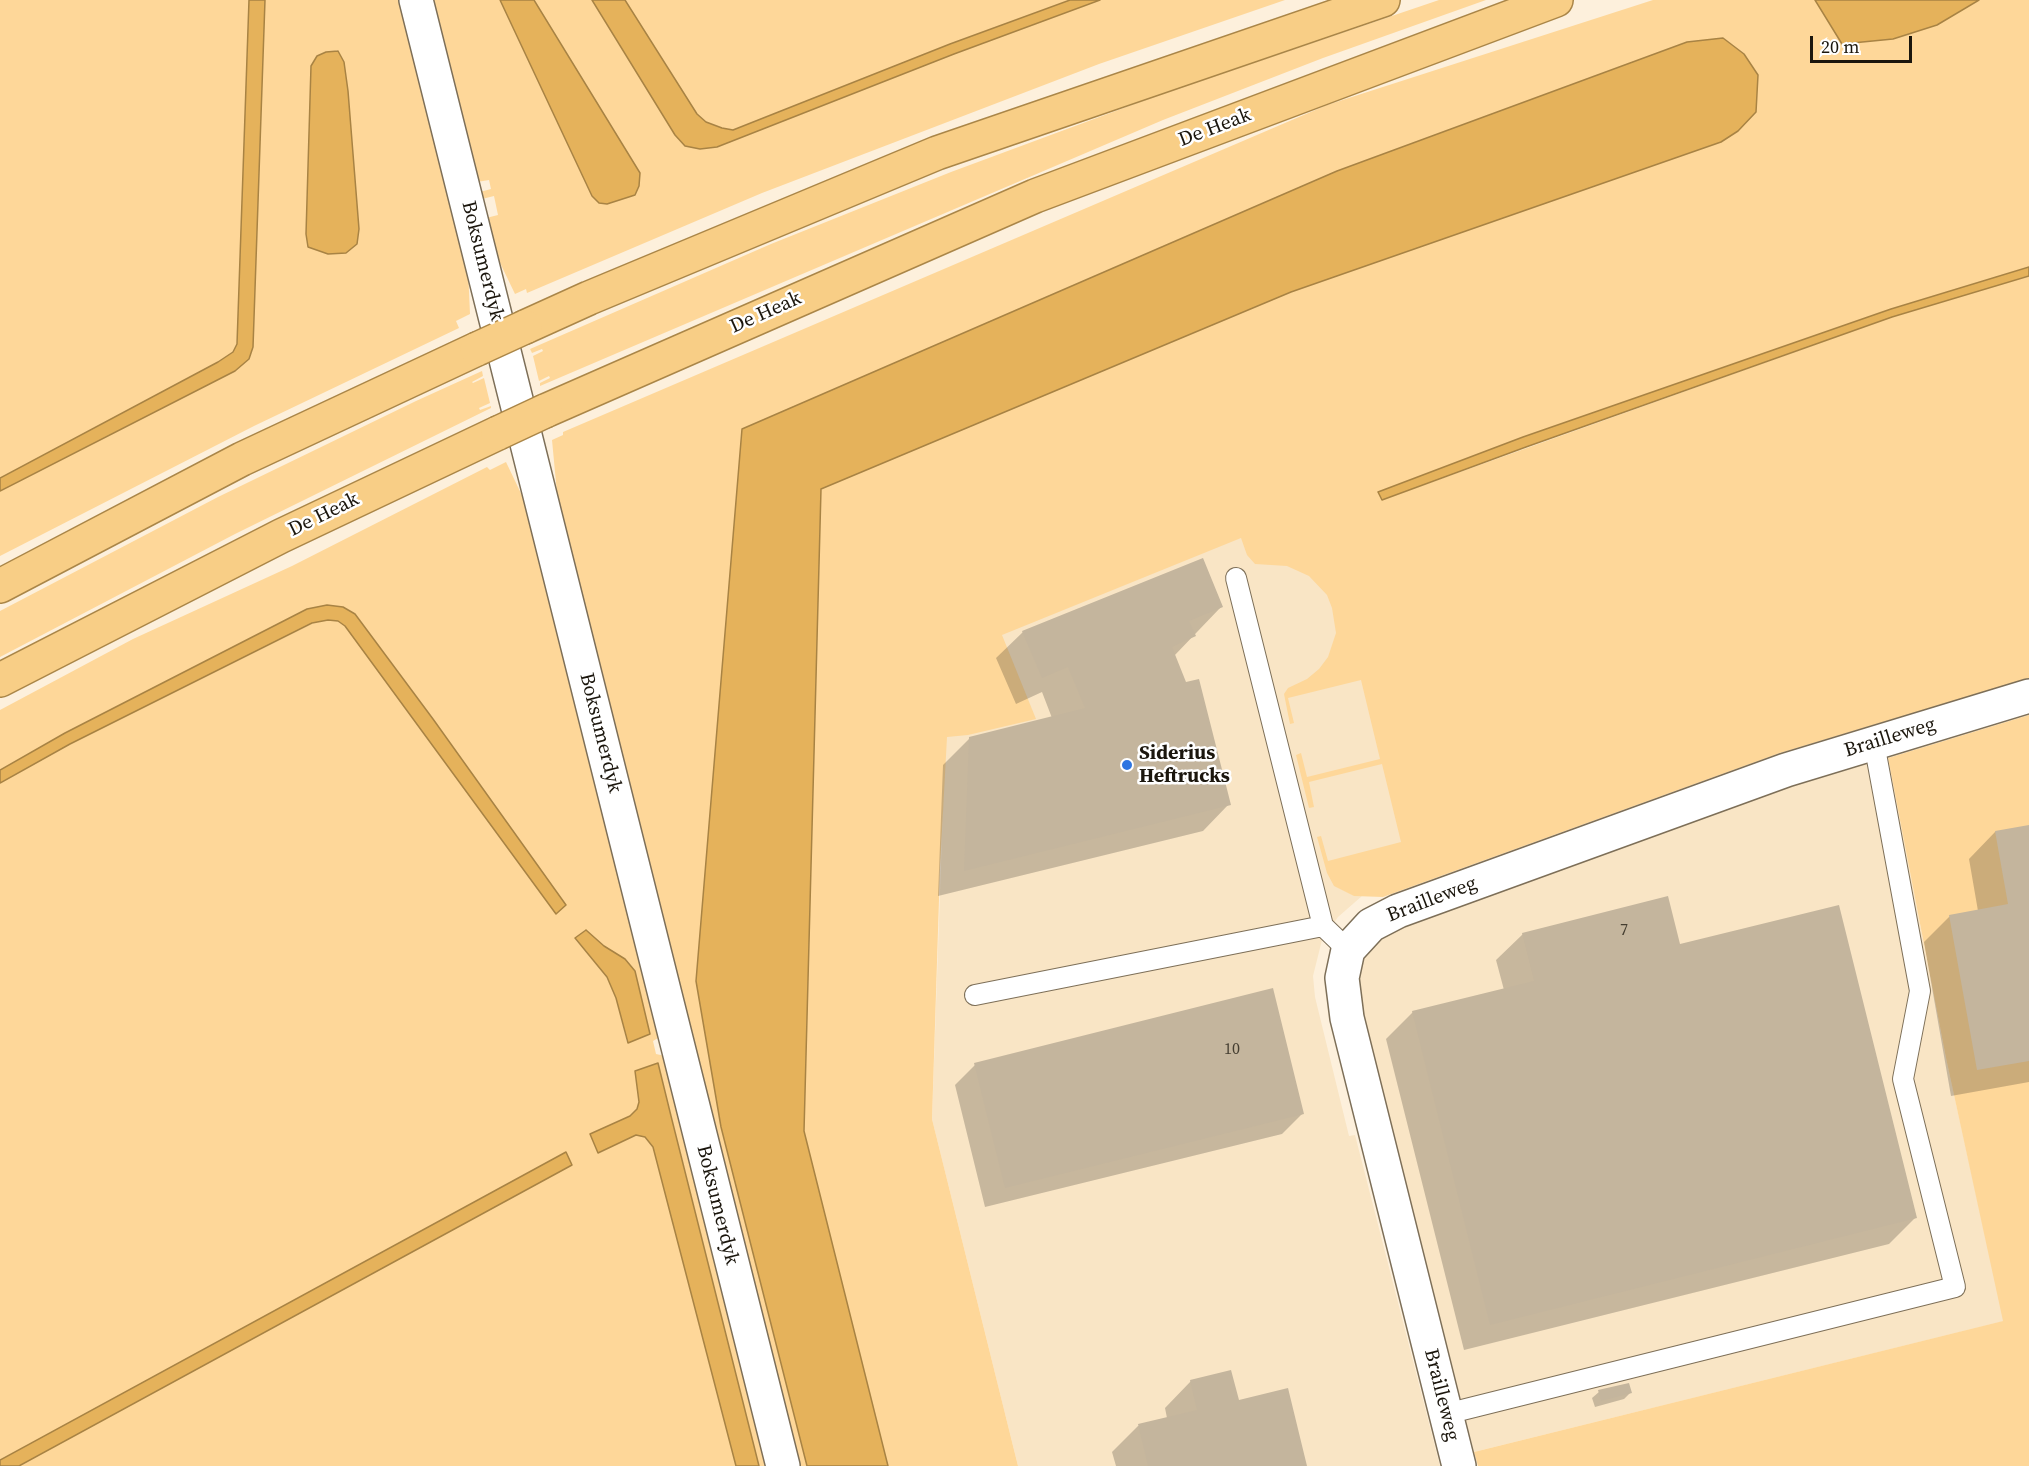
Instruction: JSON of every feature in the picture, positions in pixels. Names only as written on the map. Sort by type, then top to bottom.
[{"type":"highway","points":[[0,586],[242,459],[589,298],[938,153],[1383,0]]},
{"type":"highway","name":"De Heak","points":[[0,680],[281,536],[545,411],[1035,196],[1556,0]]},
{"type":"street","name":"Boksumerdyk","points":[[416,0],[783,1466]]},
{"type":"street","name":"Brailleweg","points":[[1459,1466],[1347,1018],[1342,978],[1348,950],[1371,925],[1398,911],[1786,770],[2029,696]]},
{"type":"lane","points":[[1236,578],[1323,926],[1348,950]]},
{"type":"lane","points":[[1446,1414],[1955,1287],[1903,1079],[1920,990],[1874,743]]},
{"type":"lane","points":[[975,995],[1323,926]]},
{"type":"shaded area","points":[[0,0],[249,0],[237,344],[233,352],[0,478]]},
{"type":"shaded area","points":[[249,0],[265,0],[253,347],[249,359],[235,371],[0,491],[0,478],[233,352],[237,344]]},
{"type":"shaded area","points":[[265,0],[402,0],[468,269],[470,314],[456,321],[459,328],[254,426],[0,556],[0,491],[235,371],[249,359],[253,347]],"holes":[[[326,52],[338,52],[344,62],[328,254],[308,247]]]},
{"type":"shaded area","points":[[431,0],[500,0],[592,196],[640,173],[534,0],[592,0],[675,135],[700,149],[717,147],[954,54],[1100,0],[1285,0],[1099,64],[762,193],[527,293],[526,289],[515,294],[491,244],[486,218],[498,215],[494,196],[482,199],[480,192],[491,189],[489,180],[477,182]]},
{"type":"shaded area","points":[[500,0],[534,0],[640,173],[639,186],[635,195],[607,204],[599,203],[592,196]]},
{"type":"shaded area","points":[[592,0],[625,0],[697,114],[706,122],[733,130],[950,44],[1070,0],[1100,0],[954,54],[717,147],[700,149],[685,146],[675,135]]},
{"type":"shaded area","points":[[625,0],[1070,0],[950,44],[733,130],[706,122],[697,114]]},
{"type":"shaded area","points":[[1439,0],[1486,0],[1323,58],[1163,120],[540,386],[540,383],[550,378],[549,376],[539,381],[533,356],[543,351],[542,349],[532,353],[530,349],[771,244],[951,172],[1156,96]]},
{"type":"shaded area","points":[[1653,0],[1815,0],[1842,44],[1937,25],[1979,0],[2029,0],[2029,267],[1891,309],[1523,437],[1379,492],[1382,500],[1892,317],[2029,276],[2029,678],[1780,753],[1383,897],[1354,896],[1334,886],[1327,873],[1317,837],[1321,836],[1328,861],[1401,842],[1382,764],[1309,782],[1314,807],[1309,808],[1296,755],[1301,753],[1307,777],[1380,759],[1361,680],[1288,698],[1294,723],[1290,724],[1284,694],[1288,688],[1307,679],[1319,669],[1328,657],[1336,633],[1332,608],[1327,595],[1309,576],[1287,566],[1255,564],[1247,555],[1241,538],[1002,635],[1036,719],[968,735],[947,737],[940,868],[932,1119],[1018,1466],[888,1466],[804,1131],[821,489],[1291,292],[1721,142],[1744,54],[1723,38],[1687,42],[1337,171],[742,429],[696,981],[721,1127],[807,1466],[797,1466],[564,533],[557,493],[552,440],[563,435],[563,432],[1327,105]]},
{"type":"shaded area","points":[[1815,0],[1979,0],[1937,25],[1893,39],[1842,44]]},
{"type":"shaded area","points":[[1723,38],[1744,54],[1758,75],[1756,112],[1738,131],[1721,142],[1291,292],[821,489],[804,1131],[888,1466],[807,1466],[721,1127],[696,981],[742,429],[1337,171],[1687,42]]},
{"type":"shaded area","points":[[338,51],[344,62],[348,91],[359,229],[357,244],[346,253],[328,254],[308,247],[306,234],[311,66],[317,56],[326,52]]},
{"type":"shaded area","points":[[2029,267],[2029,276],[1892,317],[1382,500],[1378,492],[1523,437],[1891,309]]},
{"type":"shaded area","points":[[482,371],[483,376],[472,382],[484,378],[490,403],[479,408],[480,410],[491,406],[491,408],[235,534],[0,657],[0,611],[218,497]]},
{"type":"shaded area","points":[[506,462],[527,506],[660,1031],[658,1038],[653,1041],[656,1054],[665,1056],[770,1466],[759,1466],[658,1063],[635,1071],[639,1102],[637,1109],[630,1116],[590,1134],[599,1153],[636,1135],[645,1137],[653,1147],[736,1466],[18,1466],[572,1165],[565,1153],[0,1460],[0,783],[70,744],[313,623],[338,621],[345,626],[556,913],[566,905],[343,607],[65,733],[0,770],[0,710],[133,639],[292,566],[487,467],[490,470]],"holes":[[[585,930],[604,946],[625,959],[650,1034],[627,1042],[616,998],[607,977],[575,939]]]},
{"type":"shaded area","points":[[1304,488],[1434,867],[1362,896],[1338,917],[1322,940],[1313,976],[1315,997],[1349,1136],[1355,1135],[1440,1466],[1018,1466],[932,1119],[949,636]]},
{"type":"shaded area","points":[[327,605],[343,607],[355,614],[433,719],[566,905],[556,914],[345,626],[338,621],[312,623],[70,744],[0,783],[0,770],[65,733],[307,609]]},
{"type":"shaded area","points":[[2029,715],[2029,1466],[1478,1466],[1474,1452],[2003,1321],[1946,1058],[1888,758]]},
{"type":"shaded area","points":[[1888,758],[1946,1058],[2004,1321],[1474,1452],[1364,1016],[1356,979],[1361,956],[1378,938],[1404,926],[1793,786]]},
{"type":"shaded area","points":[[586,930],[604,946],[625,959],[635,971],[650,1034],[628,1043],[616,998],[607,977],[575,938]]},
{"type":"shaded area","points":[[658,1063],[759,1466],[736,1466],[653,1147],[645,1137],[636,1135],[598,1153],[590,1134],[630,1116],[637,1109],[639,1102],[635,1071]]},
{"type":"shaded area","points":[[566,1152],[572,1165],[19,1466],[0,1466],[0,1460]]},
{"type":"building","points":[[1203,558],[1223,607],[1189,621],[1196,636],[1172,647],[1186,682],[1199,679],[1231,805],[964,871],[969,737],[1085,708],[1068,667],[1042,678],[1022,631]]},
{"type":"building","points":[[2029,825],[2029,1061],[1977,1070],[1949,915],[2008,904],[1995,831]]},
{"type":"building","points":[[1668,896],[1680,944],[1839,905],[1917,1218],[1490,1325],[1412,1011],[1534,981],[1522,933]]},
{"type":"building","points":[[1273,988],[1304,1114],[1005,1188],[974,1063]]},
{"type":"building","points":[[1231,1370],[1239,1400],[1288,1388],[1307,1466],[1148,1466],[1138,1424],[1197,1410],[1190,1380]]},
{"type":"building","points":[[1629,1383],[1632,1393],[1601,1401],[1598,1390]]},
{"type":"place","name":"Siderius Heftrucks","points":[[1127,765]]}]
